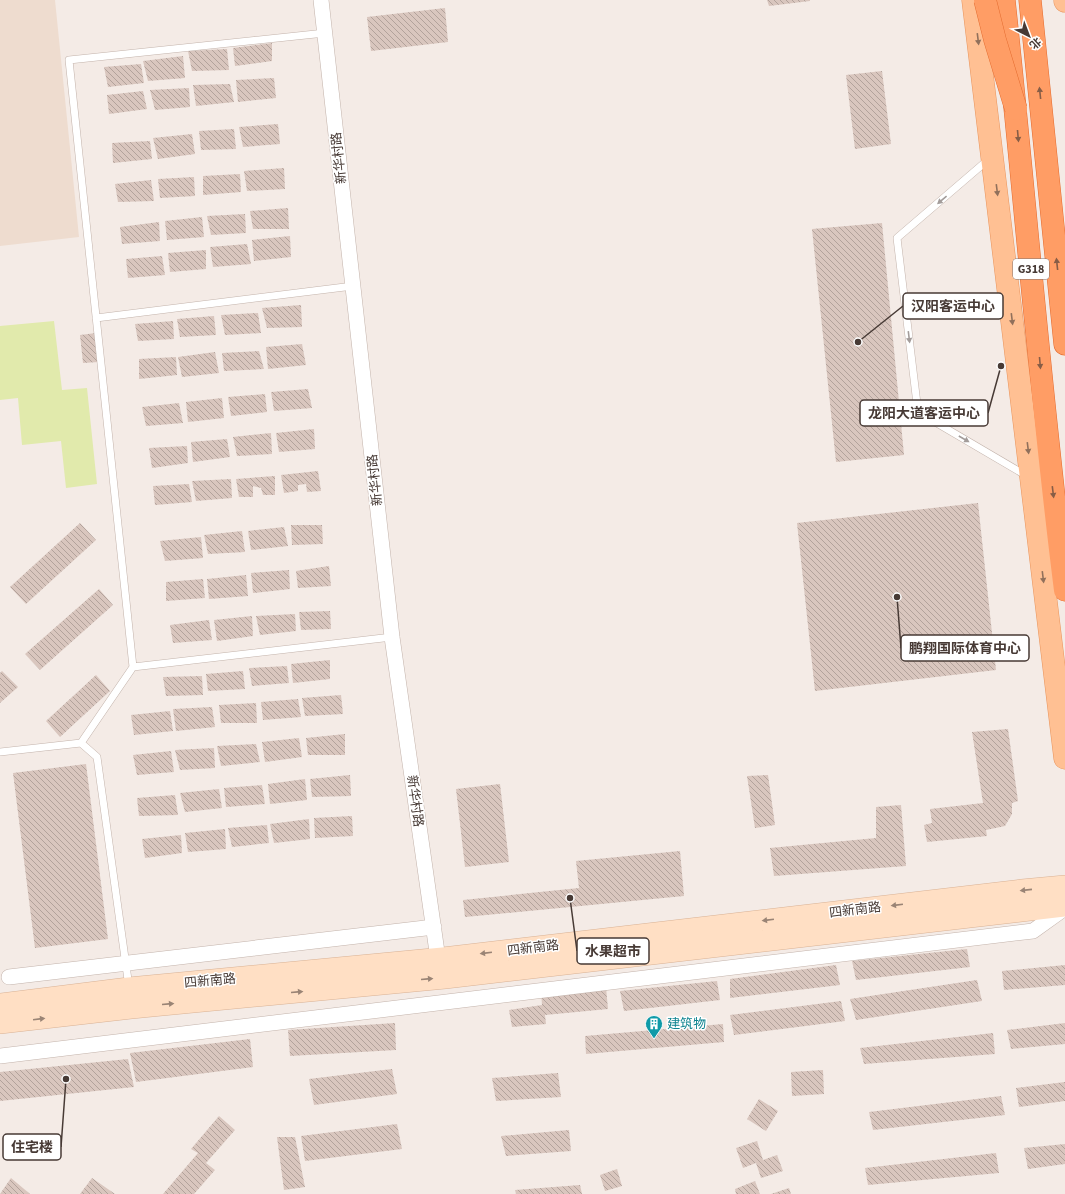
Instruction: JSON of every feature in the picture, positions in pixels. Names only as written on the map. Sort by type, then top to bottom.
[{"type":"highway","points":[[985,0],[994,40],[1016,109]]},
{"type":"highway","name":"G318","points":[[1004,0],[1048,443],[1065,590]]},
{"type":"highway","name":"G318","points":[[1030,0],[1065,340]]},
{"type":"highway","points":[[1065,297],[1065,340]]},
{"type":"main road","points":[[973,0],[1065,758]]},
{"type":"main road","name":"四新南路","points":[[0,1004],[129,988],[438,959],[1065,886]]},
{"type":"main road","name":"四新南路","points":[[0,1023],[131,1008],[445,978],[1024,909],[1065,907]]},
{"type":"street","name":"新华村路","points":[[321,0],[392,637],[438,959]]},
{"type":"street","points":[[0,1056],[1033,931],[1065,907]]},
{"type":"street","points":[[9,977],[434,927]]},
{"type":"lane","points":[[81,743],[133,667],[69,60],[325,33]]},
{"type":"lane","points":[[993,156],[897,238],[918,412],[1031,479]]},
{"type":"lane","points":[[96,318],[354,286]]},
{"type":"lane","points":[[133,667],[392,637]]},
{"type":"lane","points":[[0,752],[81,743],[97,756],[129,988]]},
{"type":"shaded area","points":[[0,0],[55,0],[79,237],[0,246]]},
{"type":"green space","points":[[54,321],[62,390],[87,388],[97,484],[66,488],[61,441],[22,445],[18,398],[0,400],[0,326]]},
{"type":"building","points":[[767,0],[810,0],[810,1],[769,6]]},
{"type":"building","points":[[445,8],[448,42],[371,51],[367,17]]},
{"type":"building","points":[[272,43],[272,61],[235,66],[233,48]]},
{"type":"building","points":[[227,49],[229,70],[192,71],[188,51]]},
{"type":"building","points":[[183,56],[185,78],[148,81],[143,61]]},
{"type":"building","points":[[141,64],[144,83],[108,87],[104,67]]},
{"type":"building","points":[[882,71],[891,144],[855,149],[846,75]]},
{"type":"building","points":[[274,78],[276,98],[238,102],[236,80]]},
{"type":"building","points":[[230,84],[234,102],[196,106],[193,85]]},
{"type":"building","points":[[189,88],[190,107],[155,110],[150,90]]},
{"type":"building","points":[[143,91],[147,109],[109,114],[107,95]]},
{"type":"building","points":[[278,124],[280,144],[243,147],[239,127]]},
{"type":"building","points":[[234,129],[236,149],[201,150],[199,131]]},
{"type":"building","points":[[192,134],[195,154],[158,159],[153,138]]},
{"type":"building","points":[[150,141],[152,159],[113,163],[112,143]]},
{"type":"building","points":[[284,168],[285,189],[247,191],[244,171]]},
{"type":"building","points":[[240,174],[241,192],[203,195],[203,176]]},
{"type":"building","points":[[194,177],[195,196],[160,198],[158,179]]},
{"type":"building","points":[[151,180],[154,201],[118,202],[115,184]]},
{"type":"building","points":[[288,208],[289,229],[253,229],[250,211]]},
{"type":"building","points":[[245,214],[246,233],[211,235],[207,216]]},
{"type":"building","points":[[202,217],[204,237],[167,240],[165,221]]},
{"type":"building","points":[[159,222],[160,241],[122,244],[120,227]]},
{"type":"building","points":[[882,223],[904,455],[836,462],[812,229]]},
{"type":"building","points":[[290,236],[291,257],[254,261],[252,240]]},
{"type":"building","points":[[247,244],[251,264],[213,267],[210,247]]},
{"type":"building","points":[[206,250],[206,269],[170,272],[168,253]]},
{"type":"building","points":[[162,256],[165,275],[128,278],[126,259]]},
{"type":"building","points":[[301,305],[302,327],[267,328],[262,308]]},
{"type":"building","points":[[258,313],[261,333],[225,335],[221,315]]},
{"type":"building","points":[[214,316],[216,335],[180,337],[177,319]]},
{"type":"building","points":[[173,321],[174,339],[138,341],[135,324]]},
{"type":"building","points":[[96,333],[99,362],[83,363],[80,335]]},
{"type":"building","points":[[302,344],[306,365],[268,369],[266,347]]},
{"type":"building","points":[[259,351],[264,369],[224,371],[222,353]]},
{"type":"building","points":[[215,352],[219,373],[182,377],[178,357]]},
{"type":"building","points":[[176,357],[177,375],[139,379],[139,359]]},
{"type":"building","points":[[308,389],[312,408],[274,411],[271,392]]},
{"type":"building","points":[[265,394],[267,412],[231,416],[228,397]]},
{"type":"building","points":[[222,398],[224,418],[188,422],[186,402]]},
{"type":"building","points":[[179,403],[183,423],[146,426],[142,407]]},
{"type":"building","points":[[314,429],[315,449],[279,452],[276,433]]},
{"type":"building","points":[[271,433],[272,454],[237,456],[233,437]]},
{"type":"building","points":[[227,439],[230,457],[193,462],[191,442]]},
{"type":"building","points":[[187,446],[188,463],[152,468],[149,448]]},
{"type":"building","points":[[318,471],[321,491],[307,492],[306,484],[298,485],[298,491],[284,493],[281,475]]},
{"type":"building","points":[[275,476],[275,495],[263,495],[261,488],[253,486],[253,497],[239,497],[236,479]]},
{"type":"building","points":[[231,479],[232,498],[196,501],[192,481]]},
{"type":"building","points":[[189,484],[192,502],[155,505],[153,486]]},
{"type":"building","points":[[978,503],[996,670],[815,691],[797,523]]},
{"type":"building","points":[[80,523],[96,540],[26,604],[10,587]]},
{"type":"building","points":[[291,525],[322,525],[323,544],[292,545]]},
{"type":"building","points":[[284,527],[288,546],[251,550],[248,531]]},
{"type":"building","points":[[242,531],[245,552],[208,554],[204,535]]},
{"type":"building","points":[[201,537],[203,558],[165,561],[160,541]]},
{"type":"building","points":[[329,566],[331,586],[298,588],[296,571]]},
{"type":"building","points":[[289,570],[290,589],[253,593],[251,573]]},
{"type":"building","points":[[246,575],[248,596],[209,599],[207,579]]},
{"type":"building","points":[[203,579],[205,598],[166,601],[166,582]]},
{"type":"building","points":[[99,589],[113,605],[40,670],[25,654]]},
{"type":"building","points":[[330,611],[331,629],[301,630],[299,612]]},
{"type":"building","points":[[295,614],[296,631],[260,635],[256,616]]},
{"type":"building","points":[[252,616],[253,636],[217,641],[214,620]]},
{"type":"building","points":[[209,620],[212,640],[173,643],[170,625]]},
{"type":"building","points":[[330,660],[330,679],[293,683],[291,664]]},
{"type":"building","points":[[287,666],[289,683],[252,686],[249,668]]},
{"type":"building","points":[[2,671],[18,687],[0,703],[0,673]]},
{"type":"building","points":[[243,671],[245,689],[208,691],[206,674]]},
{"type":"building","points":[[96,675],[110,691],[60,737],[46,721]]},
{"type":"building","points":[[202,676],[203,695],[166,696],[163,677]]},
{"type":"building","points":[[341,695],[343,714],[305,716],[302,698]]},
{"type":"building","points":[[298,699],[301,717],[263,720],[261,702]]},
{"type":"building","points":[[256,703],[257,723],[221,723],[219,705]]},
{"type":"building","points":[[212,707],[215,727],[176,731],[173,709]]},
{"type":"building","points":[[170,711],[173,731],[134,735],[131,715]]},
{"type":"building","points":[[1008,729],[1018,801],[1012,803],[1012,814],[1005,826],[986,830],[987,836],[927,842],[924,825],[932,823],[930,809],[983,803],[972,732]]},
{"type":"building","points":[[345,734],[345,755],[308,755],[306,738]]},
{"type":"building","points":[[299,738],[302,757],[265,762],[262,742]]},
{"type":"building","points":[[256,744],[260,762],[221,766],[217,746]]},
{"type":"building","points":[[214,748],[215,768],[180,770],[175,750]]},
{"type":"building","points":[[171,751],[174,772],[137,775],[133,755]]},
{"type":"building","points":[[86,764],[108,939],[35,948],[13,773]]},
{"type":"building","points":[[350,775],[351,796],[312,797],[310,779]]},
{"type":"building","points":[[768,775],[775,825],[755,828],[747,776]]},
{"type":"building","points":[[305,779],[307,800],[270,804],[268,784]]},
{"type":"building","points":[[500,784],[509,862],[465,867],[456,789]]},
{"type":"building","points":[[262,785],[265,804],[226,807],[224,788]]},
{"type":"building","points":[[219,789],[222,808],[185,812],[180,793]]},
{"type":"building","points":[[175,795],[178,815],[139,816],[137,798]]},
{"type":"building","points":[[901,805],[906,866],[774,876],[770,848],[876,838],[876,807]]},
{"type":"building","points":[[352,816],[353,836],[315,838],[314,818]]},
{"type":"building","points":[[309,819],[310,839],[274,843],[270,824]]},
{"type":"building","points":[[267,825],[269,843],[232,847],[228,828]]},
{"type":"building","points":[[225,829],[226,849],[188,852],[185,833]]},
{"type":"building","points":[[181,835],[182,853],[145,858],[142,839]]},
{"type":"building","points":[[680,851],[684,896],[465,917],[463,900],[579,888],[576,861]]},
{"type":"building","points":[[967,949],[970,967],[856,980],[852,961]]},
{"type":"building","points":[[836,965],[840,985],[730,998],[730,979]]},
{"type":"building","points":[[1065,965],[1065,985],[1004,990],[1002,971]]},
{"type":"building","points":[[977,980],[982,1001],[856,1020],[850,999]]},
{"type":"building","points":[[717,981],[720,1000],[624,1011],[620,991]]},
{"type":"building","points":[[606,987],[608,1009],[545,1015],[546,1024],[512,1027],[509,1010],[542,1005],[541,991]]},
{"type":"building","points":[[841,1001],[845,1021],[734,1035],[730,1015]]},
{"type":"building","points":[[395,1023],[396,1050],[290,1056],[288,1030]]},
{"type":"building","points":[[1065,1023],[1065,1044],[1011,1049],[1007,1030]]},
{"type":"building","name":"建筑物","points":[[723,1024],[724,1042],[586,1054],[585,1036]]},
{"type":"building","points":[[993,1033],[995,1054],[864,1064],[860,1048]]},
{"type":"building","points":[[250,1039],[253,1067],[136,1082],[130,1053]]},
{"type":"building","points":[[128,1059],[134,1087],[0,1101],[0,1072]]},
{"type":"building","points":[[392,1069],[397,1094],[314,1105],[309,1079]]},
{"type":"building","points":[[823,1070],[824,1094],[792,1096],[791,1072]]},
{"type":"building","points":[[558,1073],[561,1097],[496,1101],[492,1078]]},
{"type":"building","points":[[1065,1082],[1065,1101],[1019,1107],[1016,1088]]},
{"type":"building","points":[[1001,1096],[1005,1115],[873,1130],[869,1112]]},
{"type":"building","points":[[759,1099],[778,1111],[766,1131],[747,1119]]},
{"type":"building","points":[[219,1116],[235,1130],[206,1163],[215,1170],[194,1194],[163,1194],[198,1153],[191,1149]]},
{"type":"building","points":[[397,1124],[402,1149],[305,1161],[301,1136]]},
{"type":"building","points":[[569,1130],[571,1151],[506,1156],[501,1136]]},
{"type":"building","points":[[277,1137],[295,1137],[305,1187],[284,1190]]},
{"type":"building","points":[[757,1141],[763,1160],[777,1155],[783,1171],[761,1178],[756,1163],[743,1168],[736,1148]]},
{"type":"building","points":[[1065,1144],[1065,1164],[1028,1169],[1024,1148]]},
{"type":"building","points":[[996,1153],[999,1173],[868,1185],[865,1168]]},
{"type":"building","points":[[617,1169],[622,1186],[605,1191],[600,1175]]},
{"type":"building","points":[[11,1178],[30,1194],[0,1194]]},
{"type":"building","points":[[92,1178],[115,1194],[80,1194]]},
{"type":"building","points":[[755,1181],[760,1194],[736,1194],[735,1189]]},
{"type":"building","points":[[580,1185],[582,1194],[516,1194],[515,1190]]},
{"type":"building","points":[[789,1188],[791,1194],[771,1194]]},
{"type":"place","name":"汉阳客运中心","points":[[858,342]]},
{"type":"place","name":"龙阳大道客运中心","points":[[1001,366]]},
{"type":"place","name":"鹏翔国际体育中心","points":[[897,597]]},
{"type":"place","name":"水果超市","points":[[570,898]]},
{"type":"place","name":"建筑物","points":[[654,1039]]},
{"type":"place","name":"住宅楼","points":[[66,1079]]}]
